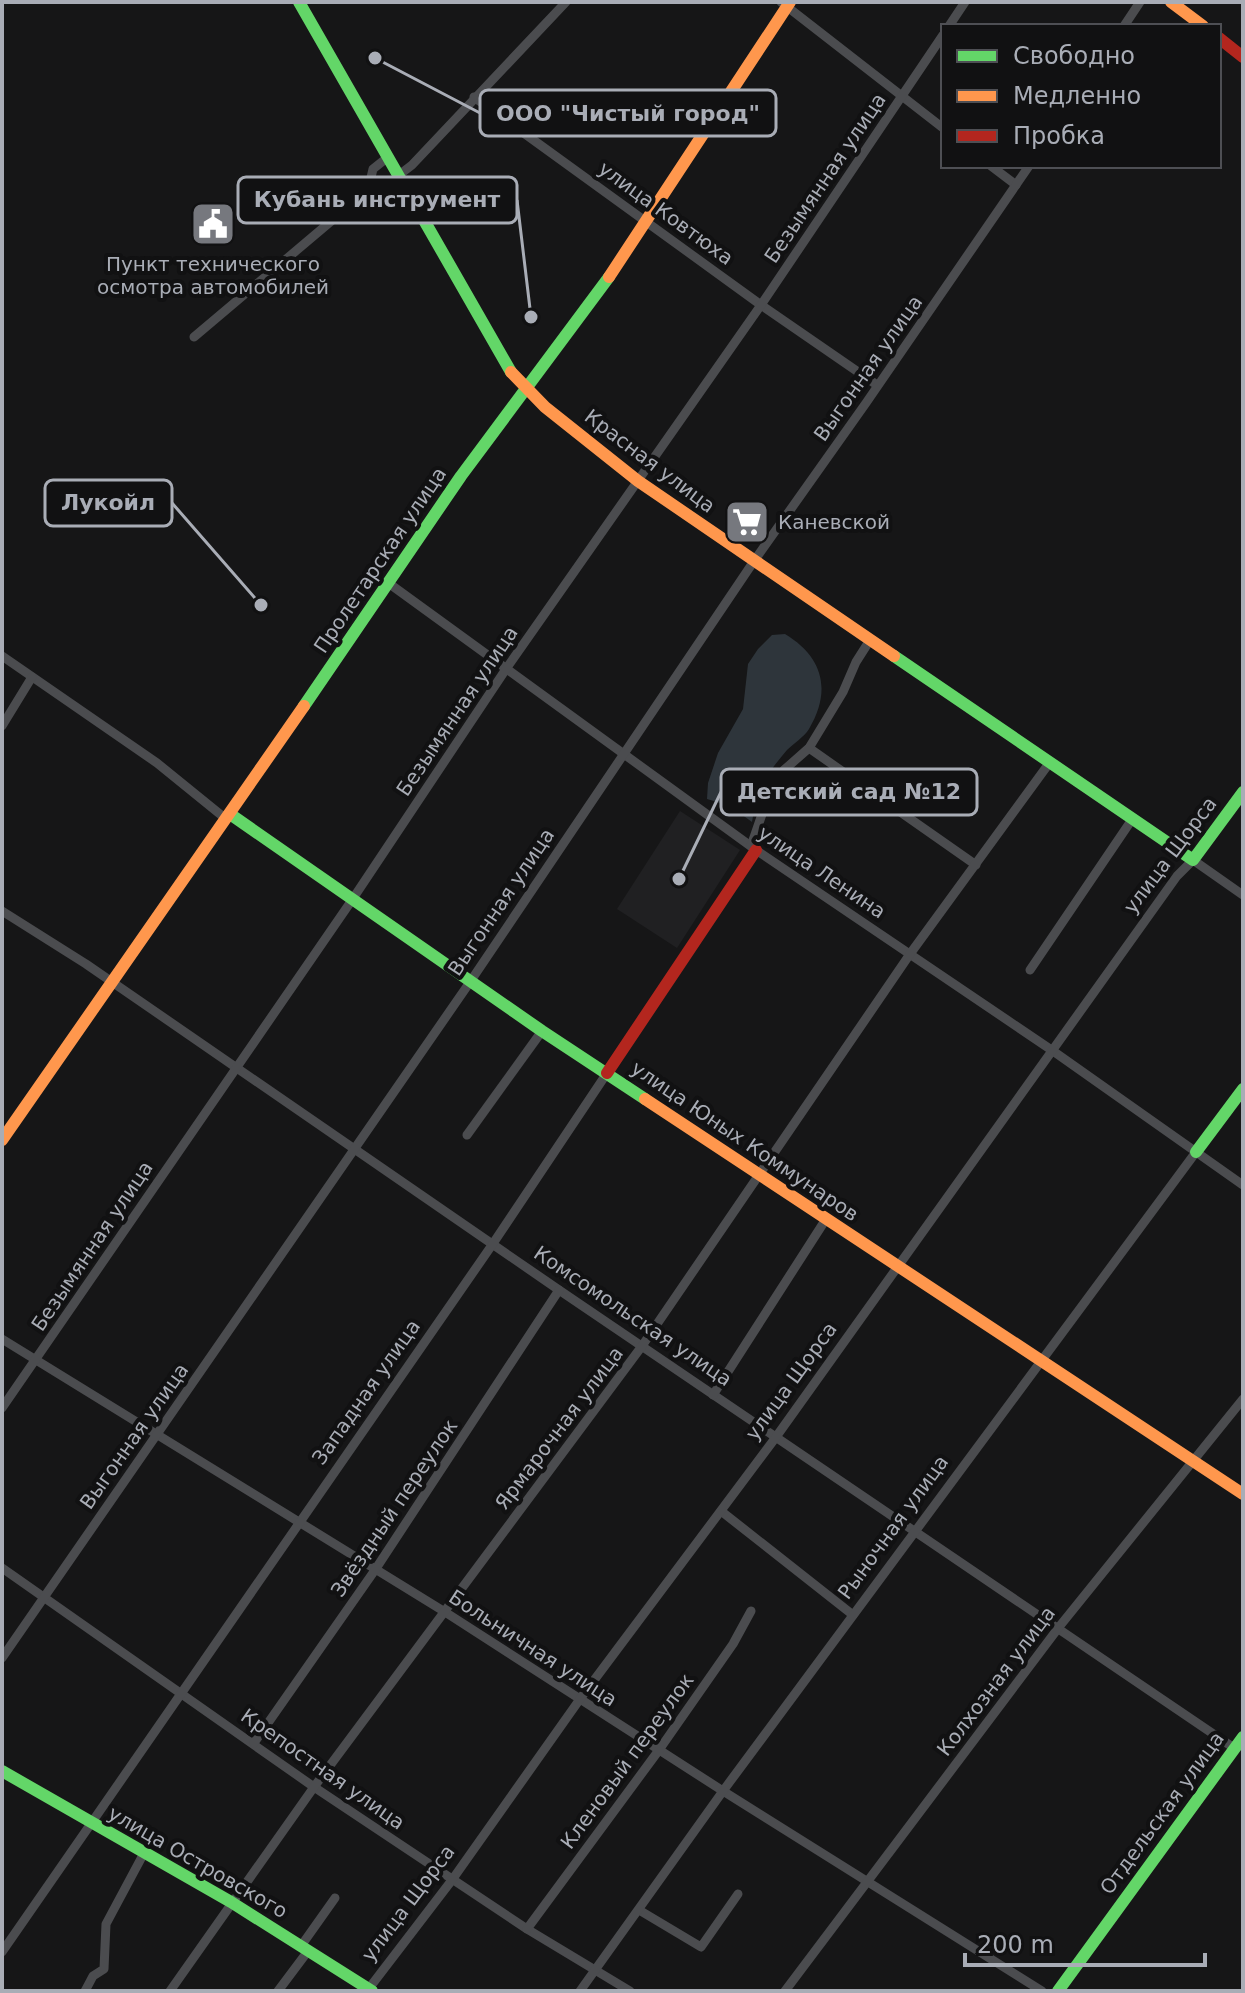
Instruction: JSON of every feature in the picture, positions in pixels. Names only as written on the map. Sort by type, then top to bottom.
[{"type":"street","name":"Красная улица","points":[[299,2],[511,371],[526,390],[638,481],[1243,895]]},
{"type":"street","points":[[399,175],[412,165],[566,2]]},
{"type":"street","points":[[950,24],[965,2]]},
{"type":"street","points":[[1125,24],[1140,2]]},
{"type":"street","points":[[1171,2],[1200,24]]},
{"type":"street","points":[[786,4],[941,126]]},
{"type":"street","name":"Пролетарская улица","points":[[3,1137],[387,582],[596,296],[786,4]]},
{"type":"street","name":"Безымянная улица","points":[[2,1408],[352,900],[506,669],[761,305],[941,38]]},
{"type":"street","points":[[1221,40],[1243,57]]},
{"type":"street","name":"улица Ковтюха","points":[[474,97],[877,385]]},
{"type":"street","points":[[194,337],[368,190],[373,169],[388,157]]},
{"type":"street","points":[[994,168],[1016,185]]},
{"type":"street","name":"Выгонная улица","points":[[2,1658],[470,982],[623,751],[1028,168]]},
{"type":"street","name":"улица Ленина","points":[[387,582],[753,848],[1053,1051],[1243,1185]]},
{"type":"street","points":[[753,848],[769,794],[784,770],[809,748],[870,640]]},
{"type":"street","name":"улица Юных Коммунаров","points":[[2,656],[228,816],[542,1031],[1243,1494]]},
{"type":"street","points":[[2,726],[32,677]]},
{"type":"street","points":[[809,748],[976,865]]},
{"type":"street","name":"Ярмарочная улица","points":[[170,1991],[314,1787],[642,1346],[910,954],[1050,762]]},
{"type":"street","name":"улица Щорса","points":[[369,1990],[452,1880],[580,1699],[776,1437],[1177,876],[1193,860],[1243,792]]},
{"type":"street","points":[[1030,970],[1133,818]]},
{"type":"street","name":"Западная улица","points":[[2,1952],[492,1245],[753,848]]},
{"type":"street","name":"Комсомольская улица","points":[[2,911],[86,964],[492,1245],[1239,1751]]},
{"type":"street","points":[[467,1135],[542,1031]]},
{"type":"street","name":"Рыночная улица","points":[[580,1991],[723,1791],[1243,1089]]},
{"type":"street","points":[[713,1395],[826,1219]]},
{"type":"street","name":"Звёздный переулок","points":[[254,1743],[375,1570],[559,1290]]},
{"type":"street","name":"Больничная улица","points":[[2,1339],[445,1612],[1042,1991]]},
{"type":"street","name":"Колхозная улица","points":[[785,1991],[1059,1627],[1243,1399]]},
{"type":"street","points":[[721,1511],[853,1615]]},
{"type":"street","name":"Крепостная улица","points":[[2,1568],[452,1880],[630,1991]]},
{"type":"street","name":"Кленовый переулок","points":[[527,1929],[659,1750],[733,1644],[751,1611]]},
{"type":"street","name":"Отдельская улица","points":[[1058,1991],[1239,1751],[1243,1737]]},
{"type":"street","name":"улица Островского","points":[[2,1771],[231,1902],[369,1990]]},
{"type":"street","points":[[85,1991],[93,1976],[104,1969],[106,1924],[144,1853]]},
{"type":"street","points":[[639,1910],[701,1947],[738,1894]]},
{"type":"street","points":[[278,1991],[335,1898]]},
{"type":"shaded area","points":[[785,634],[808,653],[815,664],[822,688],[820,701],[809,729],[784,753],[765,781],[757,798],[752,822],[730,806],[707,799],[708,783],[718,753],[743,709],[748,664],[772,635]]},
{"type":"shaded area","points":[[680,811],[740,850],[677,948],[617,909]]},
{"type":"traffic: fast","points":[[299,2],[511,372]]},
{"type":"traffic: fast","points":[[304,706],[461,476],[609,277]]},
{"type":"traffic: fast","points":[[894,656],[1193,860],[1243,792]]},
{"type":"traffic: fast","points":[[230,814],[645,1099]]},
{"type":"traffic: fast","points":[[1196,1152],[1243,1089]]},
{"type":"traffic: fast","points":[[1058,1991],[1243,1737]]},
{"type":"traffic: fast","points":[[2,1771],[231,1902],[372,1991]]},
{"type":"traffic: slow","points":[[609,277],[790,2]]},
{"type":"traffic: slow","points":[[1171,2],[1200,24]]},
{"type":"traffic: slow","points":[[511,372],[545,407],[638,481],[894,656]]},
{"type":"traffic: slow","points":[[2,1140],[304,706]]},
{"type":"traffic: slow","points":[[645,1099],[1243,1494]]},
{"type":"traffic: jam","points":[[1221,40],[1243,57]]},
{"type":"traffic: jam","points":[[607,1073],[756,850]]},
{"type":"place","name":"ООО \"Чистый город\"","points":[[375,58]]},
{"type":"place","name":"Пункт технического осмотра автомобилей","points":[[213,224]]},
{"type":"place","name":"Кубань инструмент","points":[[531,317]]},
{"type":"place","name":"Каневской","points":[[747,522]]},
{"type":"place","name":"Лукойл","points":[[261,605]]},
{"type":"place","name":"Детский сад №12","points":[[679,879]]}]
